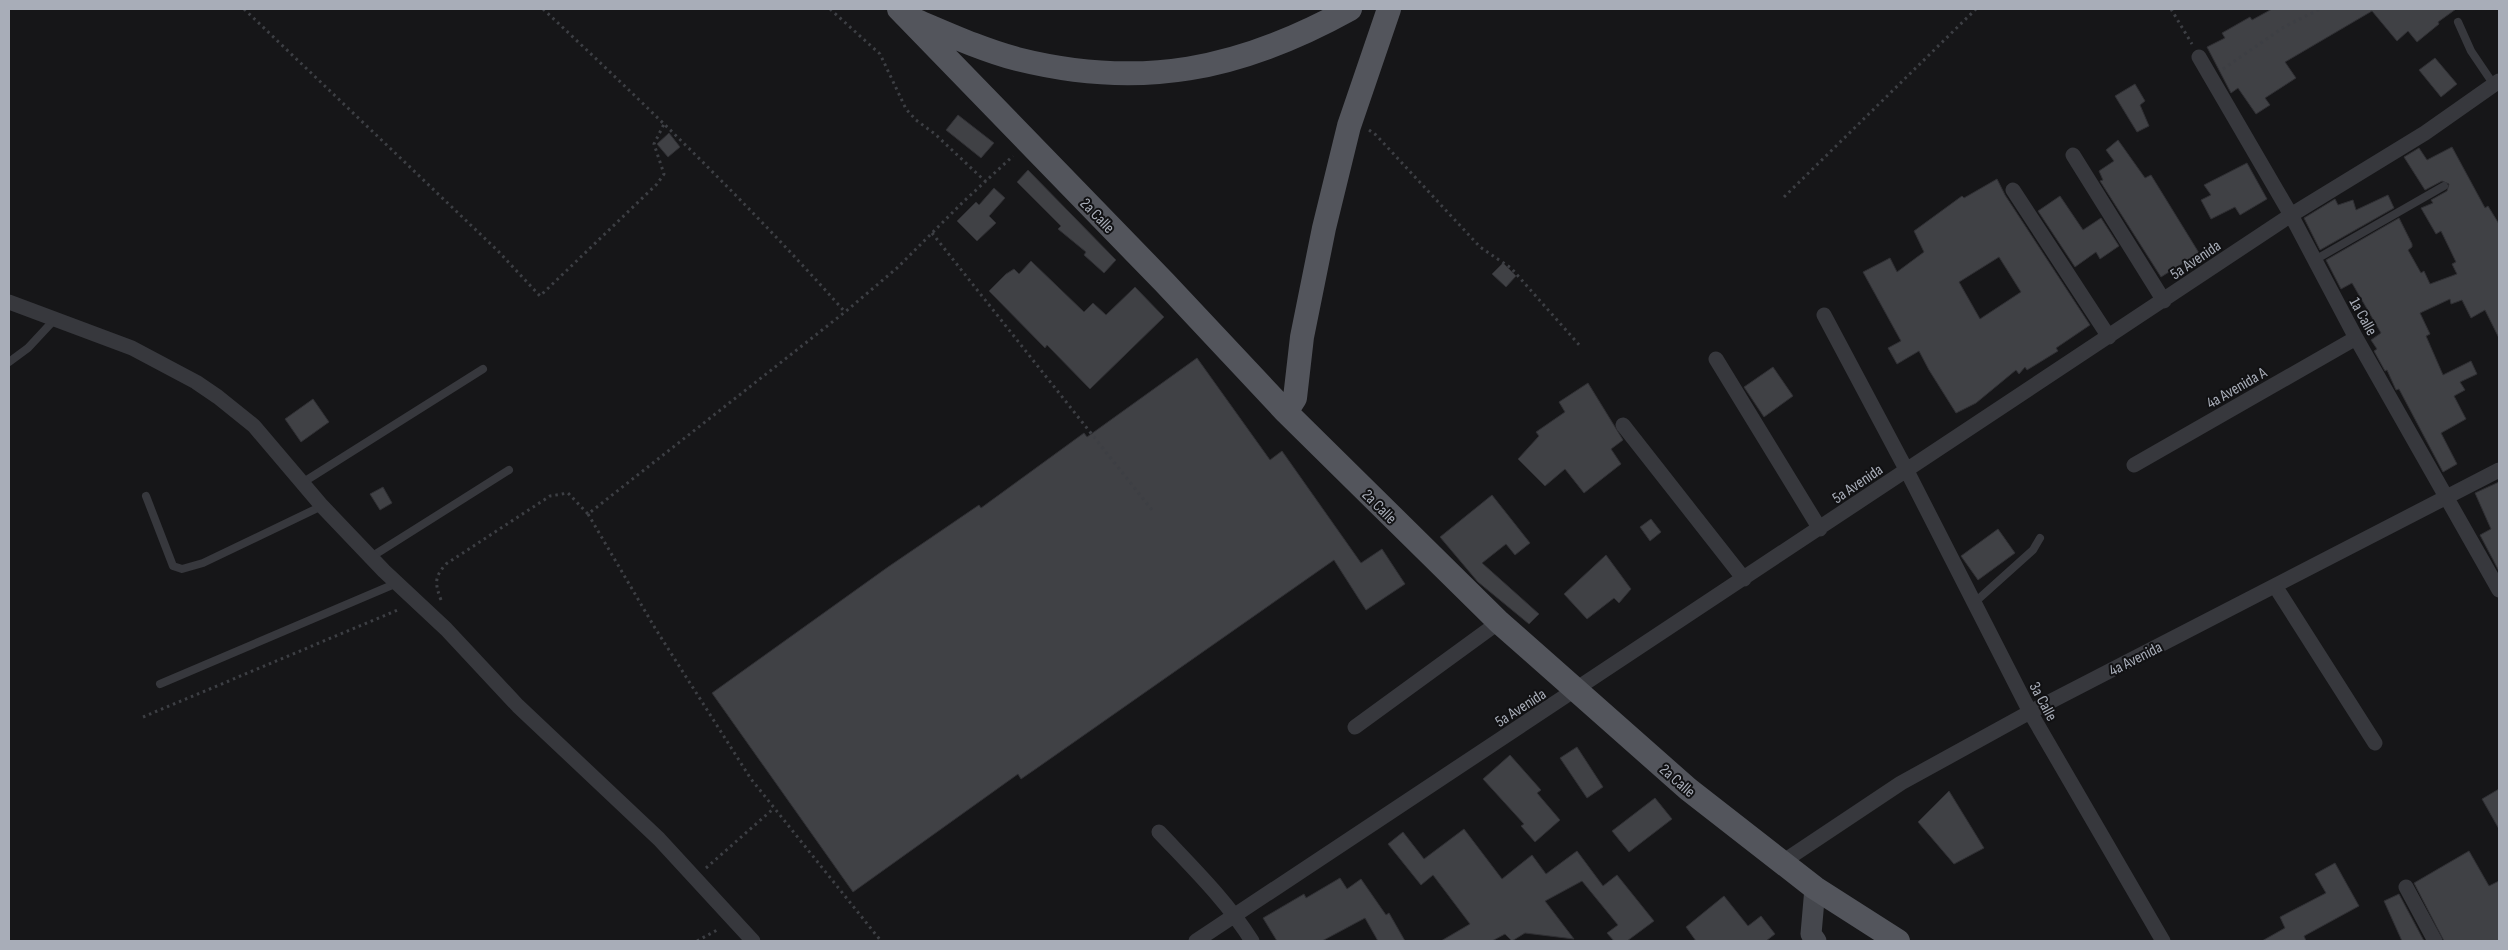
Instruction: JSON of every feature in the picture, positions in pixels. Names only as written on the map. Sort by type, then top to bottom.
[{"type":"main road","points":[[904,12],[983,48],[1016,58],[1094,73],[1133,74],[1190,69],[1251,54],[1281,43],[1350,9]]},
{"type":"main road","points":[[1286,412],[1294,398],[1302,337],[1324,228],[1349,126],[1389,9]]},
{"type":"main road","name":"2a Calle","points":[[904,12],[1286,412],[1499,622],[1688,789],[1815,888],[1898,941]]},
{"type":"street","name":"1a Calle","points":[[2199,57],[2291,215],[2313,261],[2499,590]]},
{"type":"street","name":"5a Avenida","points":[[1196,941],[1744,580],[2291,215],[2425,133],[2496,83]]},
{"type":"street","points":[[2073,155],[2164,301]]},
{"type":"street","points":[[2013,190],[2110,337]]},
{"type":"street","points":[[9,302],[132,348],[203,387],[254,426],[322,506],[371,557],[446,629],[518,706],[659,839],[753,941]]},
{"type":"street","name":"3a Calle","points":[[1824,315],[2030,712],[2163,941]]},
{"type":"street","name":"4a Avenida A","points":[[2134,465],[2356,338]]},
{"type":"street","points":[[1716,359],[1820,529]]},
{"type":"street","points":[[1623,425],[1744,580]]},
{"type":"street","name":"4a Avenida","points":[[1781,863],[1902,782],[2030,712],[2499,470]]},
{"type":"street","points":[[2275,586],[2375,743]]},
{"type":"street","points":[[1355,727],[1499,622]]},
{"type":"street","points":[[1158,832],[1236,915],[1252,941]]},
{"type":"street","points":[[2406,887],[2435,941]]},
{"type":"street","points":[[1809,939],[1815,888]]},
{"type":"lane","points":[[2458,22],[2471,51],[2496,83]]},
{"type":"lane","points":[[2313,261],[2444,186]]},
{"type":"lane","points":[[9,362],[28,348],[55,319]]},
{"type":"lane","points":[[302,483],[483,369]]},
{"type":"lane","points":[[371,557],[509,470]]},
{"type":"lane","points":[[146,496],[173,566],[182,569],[202,563],[322,506]]},
{"type":"lane","points":[[1974,603],[2033,550],[2040,538]]},
{"type":"lane","points":[[160,684],[397,583]]},
{"type":"path","points":[[244,9],[498,252],[540,296],[657,184],[664,174],[654,144],[664,124]]},
{"type":"path","points":[[542,9],[664,124],[804,266],[845,312]]},
{"type":"path","points":[[830,9],[880,54],[906,109],[986,182]]},
{"type":"path","points":[[1784,197],[1976,9]]},
{"type":"path","points":[[2212,77],[2284,27],[2320,9]]},
{"type":"path","points":[[2173,10],[2199,57]]},
{"type":"path","points":[[1349,126],[1367,129],[1376,135],[1480,246],[1511,268],[1581,347]]},
{"type":"path","points":[[588,514],[845,312],[897,268],[963,202],[1028,142]]},
{"type":"path","points":[[932,233],[1152,510]]},
{"type":"path","points":[[446,629],[444,609],[435,584],[437,574],[446,564],[550,496],[568,493],[588,514],[655,628],[751,780],[773,809],[847,896],[881,941]]},
{"type":"path","points":[[143,717],[417,602]]},
{"type":"path","points":[[695,877],[773,809]]},
{"type":"path","points":[[697,941],[735,920]]},
{"type":"building","points":[[2272,9],[2456,9],[2438,22],[2439,24],[2417,42],[2408,31],[2397,41],[2372,11],[2285,62],[2296,78],[2265,98],[2270,105],[2256,114],[2238,88],[2231,93],[2207,47],[2225,38],[2222,33],[2250,17],[2252,20]]},
{"type":"building","points":[[2435,58],[2457,84],[2441,97],[2419,70]]},
{"type":"building","points":[[2135,84],[2145,101],[2140,105],[2149,126],[2137,132],[2115,96]]},
{"type":"building","points":[[958,115],[994,143],[981,158],[946,130]]},
{"type":"building","points":[[669,133],[680,147],[668,157],[657,144]]},
{"type":"building","points":[[2118,140],[2145,178],[2151,175],[2199,253],[2161,277],[2100,181],[2103,180],[2099,171],[2114,161],[2106,150]]},
{"type":"building","points":[[2452,147],[2485,208],[2488,206],[2499,224],[2499,338],[2485,310],[2471,318],[2462,300],[2451,304],[2450,299],[2420,313],[2430,334],[2426,336],[2443,375],[2471,361],[2477,374],[2460,382],[2465,390],[2454,396],[2466,419],[2441,433],[2457,464],[2443,472],[2399,389],[2396,390],[2387,370],[2385,371],[2374,351],[2377,349],[2371,340],[2381,333],[2352,283],[2341,289],[2326,260],[2399,218],[2412,244],[2412,247],[2408,250],[2421,273],[2424,271],[2430,284],[2457,274],[2452,264],[2456,262],[2441,231],[2436,234],[2421,208],[2433,203],[2431,200],[2447,191],[2449,184],[2442,181],[2425,190],[2404,157],[2419,148],[2427,160]]},
{"type":"building","points":[[2247,163],[2267,199],[2240,215],[2235,207],[2211,219],[2201,200],[2211,195],[2204,185]]},
{"type":"building","points":[[1028,170],[1116,260],[1104,273],[1084,255],[1086,252],[1058,229],[1061,226],[1017,182]]},
{"type":"building","points":[[1997,179],[2005,195],[2090,325],[2056,348],[2058,351],[2027,370],[2025,367],[2019,374],[2016,370],[1976,403],[1956,413],[1919,351],[1897,364],[1888,348],[1901,341],[1863,272],[1890,258],[1897,272],[1924,252],[1914,231],[1962,196],[1964,198]],"holes":[[[1999,257],[2021,292],[1980,319],[1959,282]]]},
{"type":"building","points":[[994,188],[1005,198],[989,216],[996,223],[977,241],[957,221],[976,202],[979,205]]},
{"type":"building","points":[[2388,195],[2394,208],[2320,250],[2304,218],[2335,199],[2338,205],[2353,200],[2356,210]]},
{"type":"building","points":[[2060,196],[2083,230],[2101,218],[2119,246],[2100,259],[2096,252],[2075,267],[2038,211]]},
{"type":"building","points":[[1031,261],[1084,312],[1093,303],[1106,315],[1135,287],[1164,317],[1090,389],[1047,345],[1045,348],[989,291],[1006,274],[1014,269],[1019,274]]},
{"type":"building","points":[[1503,263],[1516,276],[1506,287],[1492,274]]},
{"type":"building","points":[[1197,358],[1270,460],[1282,451],[1361,563],[1382,549],[1405,584],[1366,610],[1334,560],[1021,779],[1018,774],[853,892],[712,693],[888,567],[979,505],[981,508],[1084,433],[1087,437]]},
{"type":"building","points":[[1773,367],[1793,396],[1764,417],[1744,387]]},
{"type":"building","points":[[1588,383],[1623,440],[1611,449],[1621,464],[1584,493],[1565,469],[1545,486],[1518,459],[1539,436],[1536,432],[1565,412],[1559,402]]},
{"type":"building","points":[[313,399],[329,422],[301,442],[285,419]]},
{"type":"building","points":[[2499,482],[2499,571],[2480,535],[2491,529],[2475,493]]},
{"type":"building","points":[[383,487],[392,503],[380,510],[370,494]]},
{"type":"building","points":[[1492,495],[1530,543],[1515,555],[1506,544],[1482,563],[1539,614],[1529,624],[1478,582],[1440,537]]},
{"type":"building","points":[[1651,519],[1661,532],[1650,541],[1640,527]]},
{"type":"building","points":[[1998,529],[2015,553],[1978,580],[1961,556]]},
{"type":"building","points":[[1606,555],[1631,589],[1619,603],[1614,598],[1587,619],[1564,594]]},
{"type":"building","points":[[1577,747],[1603,787],[1587,798],[1560,758]]},
{"type":"building","points":[[1510,755],[1541,790],[1537,793],[1560,820],[1535,842],[1521,826],[1524,824],[1483,779]]},
{"type":"building","points":[[2499,789],[2499,829],[2482,799]]},
{"type":"building","points":[[1949,791],[1984,848],[1954,864],[1918,822]]},
{"type":"building","points":[[1655,798],[1672,819],[1629,852],[1612,831]]},
{"type":"building","points":[[1464,829],[1502,879],[1532,855],[1546,874],[1577,851],[1603,886],[1617,875],[1654,921],[1627,941],[1614,941],[1607,933],[1618,925],[1582,881],[1545,901],[1574,939],[1525,933],[1512,941],[1505,934],[1492,941],[1441,941],[1470,924],[1433,875],[1421,885],[1388,844],[1403,832],[1424,859]]},
{"type":"building","points":[[2469,851],[2489,886],[2499,881],[2499,941],[2444,941],[2414,883]]},
{"type":"building","points":[[2335,863],[2359,906],[2304,936],[2306,941],[2262,941],[2285,928],[2280,917],[2326,893],[2315,874]]},
{"type":"building","points":[[1340,878],[1347,889],[1361,879],[1386,915],[1389,913],[1405,941],[1378,941],[1365,918],[1322,941],[1277,941],[1263,918],[1304,894],[1306,898]]},
{"type":"building","points":[[2399,894],[2424,941],[2402,941],[2384,901]]},
{"type":"building","points":[[1724,896],[1748,926],[1761,916],[1775,934],[1766,941],[1696,941],[1686,927]]}]
